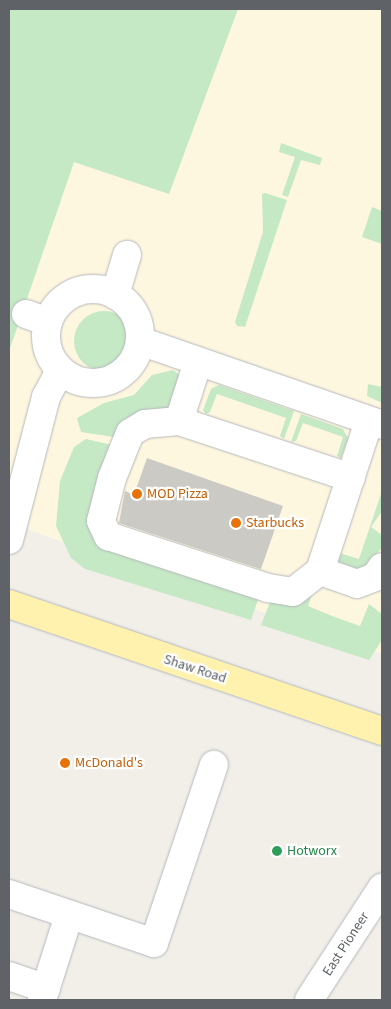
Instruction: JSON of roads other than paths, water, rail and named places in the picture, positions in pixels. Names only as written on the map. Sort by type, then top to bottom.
[{"type":"main road","name":"Shaw Road","points":[[9,604],[382,731]]},
{"type":"street","points":[[115,295],[127,255]]},
{"type":"street","points":[[90,289],[115,295],[132,310],[139,325],[140,341],[128,368],[109,380],[87,384],[60,371],[46,345],[37,318],[74,293],[90,289]]},
{"type":"street","points":[[140,341],[376,423],[351,478],[320,571],[293,592],[268,588],[108,536],[101,521],[112,478],[130,433],[145,424],[178,421],[351,478]]},
{"type":"street","points":[[178,421],[198,362]]},
{"type":"street","points":[[9,540],[46,397],[60,371]]},
{"type":"street","points":[[320,571],[357,584],[375,577],[382,567]]},
{"type":"street","points":[[9,894],[154,943],[214,765]]},
{"type":"street","name":"East Pioneer","points":[[309,1000],[382,888]]},
{"type":"street","points":[[9,976],[44,994],[69,915]]},
{"type":"place","name":"MOD Pizza","points":[[137,494]]},
{"type":"place","name":"Starbucks","points":[[236,523]]},
{"type":"place","name":"McDonald's","points":[[65,763]]},
{"type":"place","name":"Hotworx","points":[[277,851]]}]
